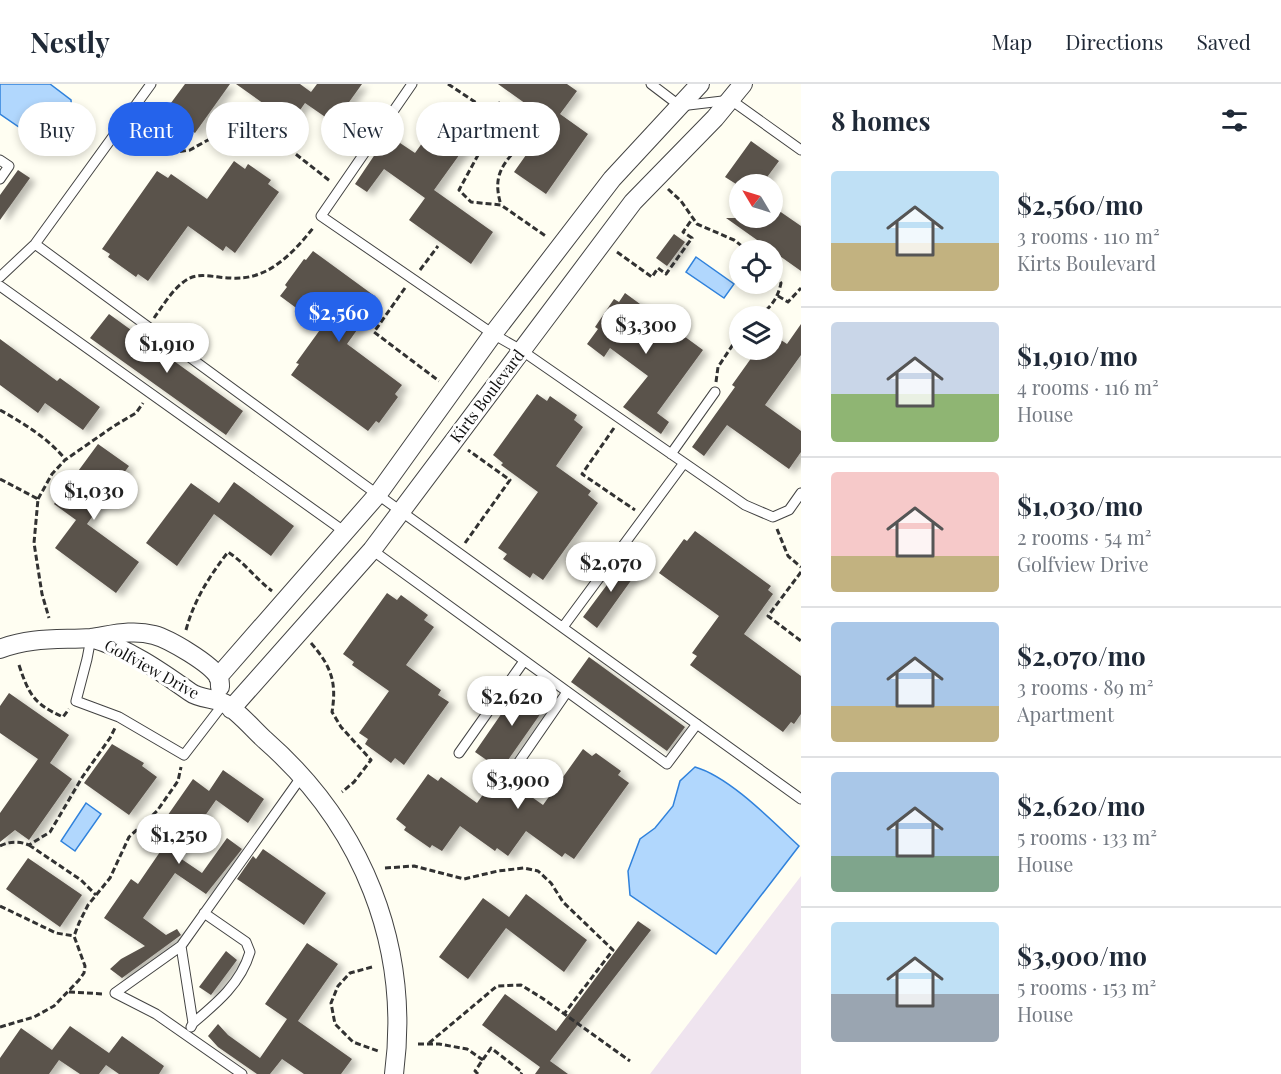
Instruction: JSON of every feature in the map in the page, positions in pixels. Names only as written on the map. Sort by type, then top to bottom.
[{"type":"street","name":"Kirts Boulevard","points":[[218,677],[378,494],[493,334],[612,179],[700,84]]},
{"type":"street","name":"Kirts Boulevard","points":[[228,706],[372,550],[633,202],[731,100],[743,84]]},
{"type":"street","name":"Golfview Drive","points":[[0,649],[18,642],[50,638],[91,638],[124,632],[155,635],[198,658],[218,677],[228,706]]},
{"type":"street","name":"Golfview Drive","points":[[91,638],[108,643],[146,662],[192,694],[228,706]]},
{"type":"street","points":[[228,706],[302,776],[334,816],[369,879],[391,955],[397,994],[398,1028],[394,1074]]},
{"type":"lane","points":[[138,102],[151,84]]},
{"type":"lane","points":[[412,84],[321,216],[493,334],[521,350],[745,505],[773,517],[789,510],[801,493]]},
{"type":"lane","points":[[651,84],[680,106],[731,100],[801,150]]},
{"type":"lane","points":[[0,277],[35,244],[108,143]]},
{"type":"lane","points":[[0,160],[9,166],[0,179]]},
{"type":"lane","points":[[35,244],[801,799]]},
{"type":"lane","points":[[0,286],[345,532]]},
{"type":"lane","points":[[671,454],[715,392]]},
{"type":"lane","points":[[563,627],[684,463]]},
{"type":"lane","points":[[372,550],[667,764],[697,724]]},
{"type":"lane","points":[[91,638],[76,701],[119,717],[184,755],[228,706]]},
{"type":"lane","points":[[459,753],[524,661]]},
{"type":"lane","points":[[516,766],[567,692]]},
{"type":"lane","points":[[242,1074],[156,1014],[115,993],[181,946],[302,776]]},
{"type":"lane","points":[[187,1035],[193,1023],[223,998],[247,965],[250,952],[246,942],[204,913]]},
{"type":"lane","points":[[181,946],[193,1023]]},
{"type":"path","points":[[448,84],[475,102]]},
{"type":"path","points":[[194,148],[208,140],[256,132],[274,137],[340,189]]},
{"type":"path","points":[[477,156],[459,190],[471,202],[501,205],[547,237]]},
{"type":"path","points":[[501,205],[497,179],[509,156]]},
{"type":"path","points":[[665,187],[681,201],[697,224],[734,240]]},
{"type":"path","points":[[148,326],[170,296],[189,278],[209,276],[232,279],[254,276],[277,266],[295,250],[321,216]]},
{"type":"path","points":[[615,251],[652,277],[658,268],[666,274],[692,238],[683,232],[693,218]]},
{"type":"path","points":[[419,272],[438,246]]},
{"type":"path","points":[[405,288],[374,332],[440,382]]},
{"type":"path","points":[[771,306],[778,296],[788,302],[801,288]]},
{"type":"path","points":[[715,392],[717,367],[729,350]]},
{"type":"path","points":[[49,618],[42,594],[34,543],[38,499],[52,474],[65,460],[136,413],[150,393]]},
{"type":"path","points":[[0,410],[26,425],[58,450],[65,460]]},
{"type":"path","points":[[620,419],[582,474],[644,516]]},
{"type":"path","points":[[459,552],[510,480],[466,448]]},
{"type":"path","points":[[0,479],[38,499]]},
{"type":"path","points":[[773,517],[788,556],[801,567]]},
{"type":"path","points":[[186,632],[191,610],[205,582],[228,552],[241,561],[260,582],[272,591]]},
{"type":"path","points":[[801,572],[768,616],[801,641]]},
{"type":"path","points":[[310,642],[326,661],[332,677],[334,696],[332,712],[341,727],[371,760],[354,782],[342,792]]},
{"type":"path","points":[[19,665],[24,682],[36,701],[43,709],[63,717]]},
{"type":"path","points":[[29,845],[50,832],[83,776],[110,738]]},
{"type":"path","points":[[0,1027],[34,1017],[54,1006],[84,973],[85,966],[74,936],[84,912],[110,878],[129,837],[157,811],[178,781]]},
{"type":"path","points":[[0,846],[20,842],[29,845],[81,880],[96,896]]},
{"type":"path","points":[[386,868],[414,866],[464,879],[524,868],[538,871],[551,883],[563,902],[613,950],[564,1014]]},
{"type":"path","points":[[0,906],[56,933],[74,936]]},
{"type":"path","points":[[372,967],[350,973],[338,986],[331,1003],[335,1024],[353,1042],[378,1051]]},
{"type":"path","points":[[429,1043],[497,986],[521,985],[630,1061]]},
{"type":"path","points":[[69,992],[94,994]]},
{"type":"path","points":[[418,1044],[429,1043],[466,1049],[483,1060]]},
{"type":"path","points":[[478,1074],[475,1071],[491,1048],[522,1072],[521,1074]]},
{"type":"shaded area","points":[[801,876],[801,1074],[650,1074],[720,982]]},
{"type":"water","points":[[0,84],[50,84],[71,100],[71,102],[18,102],[18,126],[0,114]]},
{"type":"water","points":[[696,257],[729,280],[729,291],[724,298],[686,272]]},
{"type":"water","points":[[695,767],[708,772],[736,790],[799,846],[716,954],[630,895],[628,871],[640,839],[655,828],[673,806],[680,781]]},
{"type":"water","points":[[86,803],[101,814],[75,851],[61,841]]},
{"type":"building","points":[[185,84],[230,84],[217,102],[206,102],[206,118],[195,133],[194,102],[172,102]]},
{"type":"building","points":[[236,84],[300,84],[311,92],[317,84],[362,84],[349,102],[321,102],[321,114],[309,106],[309,102],[261,102]]},
{"type":"building","points":[[498,84],[567,84],[577,91],[560,114],[560,102],[523,102]]},
{"type":"building","points":[[560,114],[588,134],[546,194],[514,172],[525,156],[560,156]]},
{"type":"building","points":[[751,141],[779,161],[769,174],[729,174],[729,180],[725,177]]},
{"type":"building","points":[[404,146],[416,156],[458,156],[434,190],[493,232],[471,264],[409,220],[425,198],[384,169],[367,192],[355,184],[374,156],[404,156]]},
{"type":"building","points":[[234,161],[245,169],[248,164],[271,180],[268,184],[279,192],[235,253],[226,246],[223,251],[188,226],[148,281],[138,274],[136,277],[108,257],[110,254],[102,249],[157,171],[168,178],[171,174],[207,199]]},
{"type":"building","points":[[18,170],[30,178],[0,220],[0,195]]},
{"type":"building","points":[[783,214],[801,226],[801,271],[783,258],[783,240],[757,240],[740,228],[783,228]]},
{"type":"building","points":[[674,234],[685,242],[667,266],[656,258]]},
{"type":"building","points":[[313,251],[376,297],[368,307],[372,309],[347,344],[402,385],[395,394],[398,397],[379,423],[376,421],[368,431],[291,375],[299,364],[296,363],[322,327],[280,296],[304,259],[306,260]]},
{"type":"building","points":[[625,293],[703,350],[657,413],[669,422],[661,434],[623,407],[648,376],[610,348],[604,357],[587,344],[598,329],[595,327],[614,299],[619,302]]},
{"type":"building","points":[[109,314],[243,411],[226,435],[90,338]]},
{"type":"building","points":[[801,324],[801,355],[765,405],[801,431],[801,452],[789,469],[727,425],[704,456],[692,447],[735,387],[732,385],[750,360],[783,360],[783,341],[787,344]]},
{"type":"building","points":[[0,339],[57,381],[60,378],[100,407],[83,430],[45,403],[38,413],[0,385]]},
{"type":"building","points":[[537,394],[547,401],[550,396],[577,415],[574,420],[583,427],[556,466],[591,491],[588,495],[598,503],[543,580],[533,573],[530,578],[503,559],[507,554],[498,548],[538,492],[501,465],[503,463],[493,455]]},
{"type":"building","points":[[98,444],[129,466],[87,524],[139,562],[116,593],[55,548],[76,520],[54,504]]},
{"type":"building","points":[[234,482],[294,526],[271,556],[214,514],[177,566],[146,543],[191,483],[219,503]]},
{"type":"building","points":[[695,531],[771,586],[768,590],[773,594],[744,634],[801,676],[801,714],[794,724],[791,722],[783,732],[690,665],[697,656],[692,653],[719,616],[659,573],[684,539],[687,541]]},
{"type":"building","points":[[627,558],[640,568],[597,628],[583,617]]},
{"type":"building","points":[[387,593],[397,600],[401,595],[428,615],[424,620],[434,627],[406,665],[441,690],[438,695],[449,702],[404,765],[395,758],[391,763],[365,744],[368,739],[359,733],[389,691],[352,665],[354,662],[343,654]]},
{"type":"building","points":[[589,657],[685,727],[667,751],[571,682]]},
{"type":"building","points":[[522,684],[548,703],[501,770],[475,752]]},
{"type":"building","points":[[9,693],[69,735],[50,763],[72,779],[29,840],[15,830],[0,842],[0,813],[38,759],[0,733],[0,706]]},
{"type":"building","points":[[112,744],[144,763],[142,766],[157,777],[129,815],[84,783]]},
{"type":"building","points":[[583,749],[592,756],[596,753],[621,771],[618,775],[629,783],[574,859],[565,853],[562,857],[526,831],[508,856],[497,848],[495,851],[460,826],[442,851],[432,845],[430,848],[404,830],[406,827],[396,819],[428,774],[438,781],[441,777],[477,803],[498,773],[543,805]]},
{"type":"building","points":[[223,770],[264,799],[248,823],[216,800],[177,856],[202,873],[227,838],[242,849],[206,894],[175,873],[143,918],[166,935],[177,929],[181,935],[122,978],[110,969],[121,959],[145,946],[104,918],[131,879],[138,884],[175,830],[163,822],[193,779],[209,791]]},
{"type":"building","points":[[263,849],[326,893],[304,925],[237,879],[253,856],[256,859]]},
{"type":"building","points":[[28,858],[82,895],[60,927],[6,889]]},
{"type":"building","points":[[526,894],[587,940],[564,972],[506,928],[468,979],[439,957],[483,898],[509,917]]},
{"type":"building","points":[[638,921],[651,930],[550,1061],[568,1074],[535,1074],[540,1067],[482,1025],[505,994],[556,1031]]},
{"type":"building","points":[[307,943],[338,964],[298,1021],[352,1059],[341,1074],[304,1074],[282,1059],[270,1074],[257,1074],[218,1047],[208,1036],[218,1024],[228,1035],[260,1058],[287,1019],[265,1004]]},
{"type":"building","points":[[226,951],[237,960],[211,995],[199,987]]},
{"type":"building","points":[[70,1026],[109,1053],[122,1036],[164,1066],[159,1074],[119,1074],[106,1065],[99,1074],[80,1074],[59,1060],[49,1074],[0,1074],[0,1058],[21,1028],[52,1050]]}]
